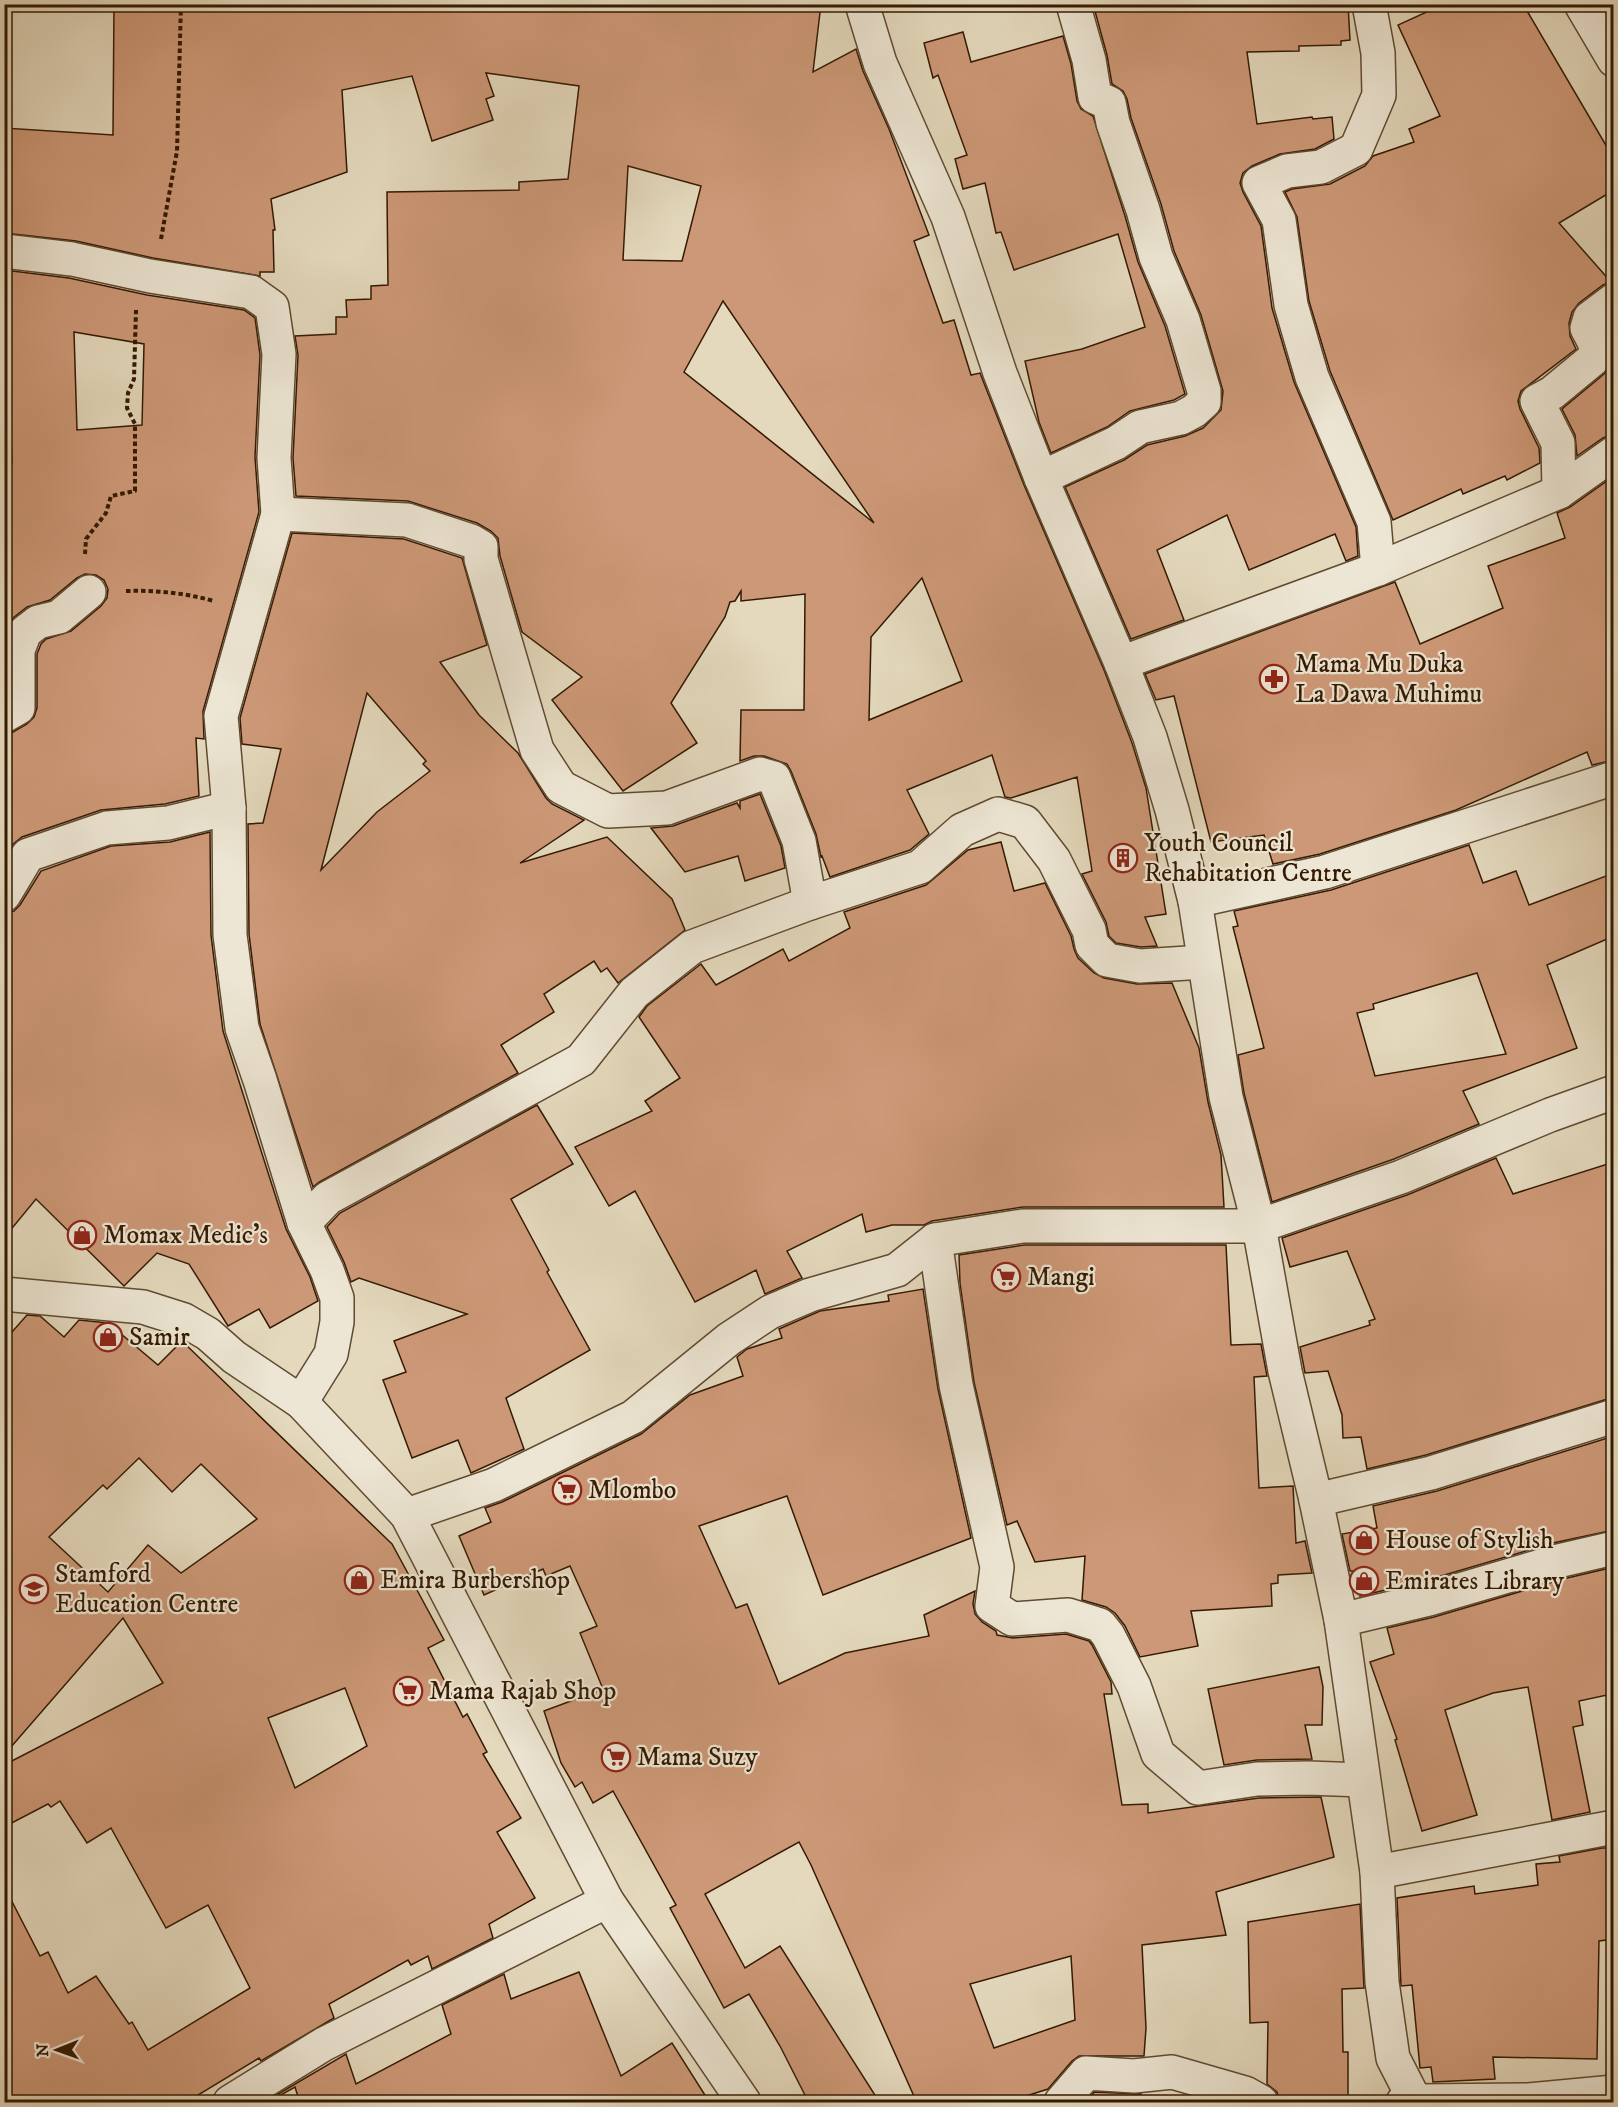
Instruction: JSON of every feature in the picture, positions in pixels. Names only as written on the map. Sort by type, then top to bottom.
[{"type":"street","points":[[862,4],[880,63],[948,217],[1000,373],[1041,478],[1121,663],[1150,738],[1172,810],[1195,901],[1226,1097],[1259,1226],[1285,1371],[1316,1500],[1341,1620],[1377,1872],[1382,1982],[1393,2058],[1412,2102],[1529,2100],[1614,2092]]},
{"type":"street","points":[[1041,478],[1116,443],[1140,427],[1181,418],[1204,402],[1204,391],[1183,320],[1156,256],[1113,123],[1109,103],[1095,97],[1089,60],[1073,4]]},
{"type":"street","points":[[1369,4],[1378,53],[1379,95],[1356,149],[1321,167],[1287,171],[1259,183],[1279,220],[1291,305],[1312,377],[1374,522],[1378,569]]},
{"type":"street","points":[[1581,4],[1614,60]]},
{"type":"street","points":[[4,251],[72,259],[150,276],[251,292],[272,307],[279,354],[274,458],[278,514],[221,716],[230,808],[230,934],[242,1028],[261,1080],[304,1223],[327,1270],[337,1298],[331,1354],[301,1402]]},
{"type":"street","points":[[1559,492],[1558,443],[1537,401],[1552,393],[1592,360],[1596,353],[1596,346],[1587,328],[1590,318],[1614,300]]},
{"type":"street","points":[[1121,663],[1378,569],[1559,492],[1614,453]]},
{"type":"street","points":[[278,514],[407,520],[471,541],[481,547],[481,559],[537,750],[561,787],[608,811],[667,808],[760,774],[774,778],[799,841],[810,903]]},
{"type":"street","points":[[4,716],[18,708],[18,650],[25,632],[38,621],[59,617],[89,592]]},
{"type":"street","points":[[1195,901],[1325,872],[1614,778]]},
{"type":"street","points":[[4,895],[28,855],[107,828],[168,823],[230,808]]},
{"type":"street","points":[[304,1223],[328,1198],[581,1060],[634,993],[692,946],[810,903],[920,867],[962,830],[998,814],[1025,822],[1054,860],[1089,930],[1092,945],[1107,960],[1140,966],[1204,962]]},
{"type":"street","points":[[407,1515],[494,1485],[633,1417],[729,1339],[770,1312],[810,1295],[897,1270],[935,1240],[1023,1226],[1259,1226],[1401,1177],[1550,1115],[1614,1092]]},
{"type":"street","points":[[935,1240],[956,1385],[997,1567],[992,1606],[1012,1619],[1068,1615],[1100,1625],[1108,1635],[1134,1686],[1158,1754],[1198,1788],[1257,1779],[1364,1780]]},
{"type":"street","points":[[4,1294],[144,1307],[184,1320],[208,1334],[234,1357],[301,1402],[407,1515],[607,1901],[744,2103]]},
{"type":"street","points":[[1316,1500],[1431,1473],[1614,1416]]},
{"type":"street","points":[[1341,1620],[1430,1599],[1558,1561],[1614,1548]]},
{"type":"street","points":[[1377,1872],[1614,1827]]},
{"type":"street","points":[[230,2103],[324,2044],[607,1901]]},
{"type":"street","points":[[1061,2103],[1086,2073],[1134,2076],[1172,2072],[1245,2093],[1261,2103]]},
{"type":"path","points":[[89,592],[148,590],[193,595],[250,610]]},
{"type":"building","points":[[114,4],[821,4],[813,72],[856,49],[929,235],[914,241],[943,323],[954,320],[971,375],[980,373],[1024,485],[1104,670],[1132,743],[1146,788],[1166,914],[1145,917],[1157,946],[1141,947],[1116,943],[1109,936],[1106,922],[1082,874],[1092,871],[1077,777],[1011,798],[1005,797],[992,755],[907,790],[929,834],[910,850],[830,877],[821,857],[816,834],[787,764],[764,756],[754,756],[740,761],[741,710],[804,710],[805,594],[741,601],[741,591],[735,601],[730,602],[725,617],[671,703],[697,743],[623,791],[552,700],[582,677],[522,632],[500,556],[498,538],[491,531],[477,523],[408,501],[296,496],[293,458],[298,355],[295,336],[336,334],[336,317],[347,317],[346,300],[371,299],[371,286],[388,285],[387,192],[519,190],[519,182],[568,179],[579,86],[486,73],[494,96],[486,99],[493,120],[432,141],[412,76],[342,90],[347,172],[271,199],[275,230],[273,230],[274,272],[260,272],[260,276],[153,258],[76,241],[4,233],[4,128],[113,135]],"holes":[[[628,166],[701,186],[682,261],[623,260]],[[723,301],[874,523],[684,372]],[[922,578],[962,681],[869,720],[871,637]]]},
{"type":"building","points":[[1093,4],[1348,4],[1350,40],[1341,41],[1341,45],[1299,46],[1299,51],[1247,52],[1257,124],[1312,117],[1313,119],[1332,117],[1334,139],[1315,149],[1280,154],[1252,166],[1243,173],[1240,183],[1261,226],[1272,308],[1294,382],[1356,527],[1358,556],[1346,561],[1335,534],[1249,570],[1227,515],[1157,550],[1184,620],[1131,639],[1065,487],[1124,460],[1147,445],[1185,436],[1203,428],[1221,410],[1223,391],[1201,315],[1174,251],[1127,99],[1123,91],[1112,84],[1107,55]]},
{"type":"building","points":[[1444,4],[1523,4],[1614,159],[1614,190],[1559,223],[1611,282],[1603,285],[1579,303],[1572,312],[1569,323],[1570,336],[1576,349],[1521,391],[1518,401],[1520,409],[1539,448],[1540,463],[1507,480],[1505,476],[1463,494],[1461,489],[1393,520],[1330,371],[1309,301],[1297,217],[1285,192],[1330,184],[1365,166],[1373,156],[1414,142],[1409,129],[1440,116],[1398,25]]},
{"type":"building","points":[[963,32],[971,62],[1063,36],[1071,64],[1077,101],[1081,109],[1093,116],[1138,262],[1165,326],[1185,394],[1174,400],[1130,411],[1107,427],[1051,453],[1039,422],[1025,361],[1082,349],[1145,327],[1118,234],[1014,270],[1001,232],[996,233],[985,183],[963,189],[955,159],[967,155],[938,75],[933,78],[924,43]]},
{"type":"building","points":[[4,270],[69,278],[147,295],[244,310],[255,318],[260,355],[255,457],[259,512],[203,711],[204,739],[196,738],[199,796],[165,804],[101,810],[22,837],[12,845],[4,858],[4,735],[27,724],[34,717],[37,708],[37,654],[41,644],[46,639],[71,631],[101,606],[107,598],[108,589],[104,580],[96,575],[85,574],[50,600],[27,607],[13,618],[4,633],[4,463],[12,463],[7,322],[4,321]],"holes":[[[74,332],[144,344],[142,425],[77,430]]]},
{"type":"building","points":[[1614,357],[1614,434],[1603,438],[1577,456],[1575,435],[1562,409],[1604,374]]},
{"type":"building","points":[[1614,476],[1614,760],[1592,765],[1587,752],[1456,810],[1320,854],[1273,864],[1264,835],[1211,842],[1174,696],[1156,700],[1145,674],[1395,582],[1420,644],[1503,608],[1488,566],[1565,538],[1557,513],[1570,507]]},
{"type":"building","points":[[292,533],[404,539],[462,558],[487,645],[440,662],[479,715],[518,753],[546,798],[552,804],[584,820],[520,863],[607,837],[672,899],[685,930],[618,983],[607,968],[601,972],[594,961],[544,994],[554,1012],[501,1045],[518,1073],[313,1187],[260,1024],[249,934],[248,824],[263,823],[281,749],[242,744],[240,718]],"holes":[[[367,693],[426,761],[423,764],[430,771],[377,812],[321,870]]]},
{"type":"building","points":[[760,794],[781,846],[785,868],[745,881],[738,856],[685,872],[651,828],[673,826],[737,803],[740,808],[740,801]]},
{"type":"building","points":[[210,832],[211,935],[223,1031],[286,1229],[310,1277],[318,1301],[270,1328],[259,1309],[228,1326],[189,1264],[157,1253],[124,1286],[36,1199],[4,1238],[4,914],[14,911],[20,905],[41,871],[111,846],[170,842]]},
{"type":"building","points":[[1001,842],[1014,891],[1045,883],[1071,936],[1078,958],[1094,973],[1104,978],[1137,984],[1172,983],[1199,1048],[1208,1102],[1221,1155],[1224,1207],[1023,1207],[932,1221],[924,1225],[892,1225],[866,1232],[862,1214],[787,1251],[802,1278],[765,1294],[756,1270],[695,1302],[635,1191],[609,1206],[575,1147],[652,1111],[645,1101],[680,1078],[639,1017],[647,1006],[701,964],[716,985],[783,949],[789,961],[850,928],[844,912],[926,885],[968,850]]},
{"type":"building","points":[[1469,845],[1483,883],[1516,871],[1529,905],[1614,873],[1614,936],[1547,965],[1577,1048],[1463,1091],[1479,1124],[1394,1159],[1272,1202],[1244,1093],[1238,1055],[1264,1048],[1233,927],[1238,926],[1234,911],[1331,890]],"holes":[[[1477,973],[1506,1054],[1375,1076],[1357,1013],[1374,1009],[1373,1004]]]},
{"type":"building","points":[[537,1105],[573,1164],[511,1199],[549,1270],[547,1272],[590,1350],[506,1398],[524,1449],[471,1473],[458,1440],[412,1458],[383,1380],[406,1372],[394,1341],[467,1314],[359,1278],[351,1282],[327,1227],[340,1213]]},
{"type":"building","points":[[1496,1158],[1513,1194],[1614,1162],[1614,1397],[1426,1455],[1367,1469],[1361,1437],[1343,1438],[1342,1415],[1328,1371],[1305,1373],[1300,1347],[1370,1325],[1369,1321],[1375,1319],[1347,1251],[1290,1267],[1282,1238],[1407,1195]]},
{"type":"building","points":[[1024,1245],[1226,1245],[1231,1345],[1261,1344],[1267,1376],[1254,1377],[1259,1488],[1293,1486],[1296,1543],[1305,1541],[1312,1573],[1278,1575],[1278,1583],[1271,1584],[1272,1606],[1191,1611],[1198,1646],[1140,1657],[1125,1626],[1115,1613],[1106,1607],[1082,1600],[1085,1556],[1035,1562],[1017,1521],[1007,1525],[974,1382],[960,1283],[959,1255]]},
{"type":"building","points":[[923,1289],[938,1389],[971,1538],[823,1595],[787,1496],[699,1526],[736,1608],[747,1604],[779,1684],[845,1653],[929,1636],[924,1615],[975,1591],[973,1604],[975,1614],[982,1622],[996,1631],[997,1635],[1013,1638],[1066,1634],[1089,1641],[1092,1645],[1111,1682],[1112,1694],[1104,1694],[1122,1805],[1148,1804],[1148,1813],[1259,1798],[1321,1797],[1334,1857],[1216,1892],[1226,1935],[1142,1945],[1146,2028],[1144,2056],[1079,2056],[1048,2089],[1023,2097],[1011,2096],[1014,2103],[917,2103],[799,1842],[705,1894],[745,1968],[780,1946],[880,2103],[809,2103],[780,2046],[749,1994],[724,2008],[670,1908],[676,1905],[613,1791],[593,1803],[582,1782],[575,1787],[561,1763],[544,1711],[603,1689],[580,1633],[597,1626],[570,1566],[546,1576],[543,1569],[484,1595],[459,1536],[491,1522],[485,1508],[502,1502],[641,1434],[690,1395],[743,1376],[737,1357],[747,1349],[782,1338],[779,1329],[820,1311],[889,1301],[888,1295]],"holes":[[[1071,1956],[1075,2020],[994,2048],[970,1984]]]},
{"type":"building","points":[[27,1315],[40,1316],[64,1337],[79,1320],[108,1323],[158,1365],[182,1341],[392,1544],[444,1640],[428,1648],[463,1717],[467,1714],[487,1752],[483,1754],[521,1818],[497,1832],[535,1898],[489,1924],[493,1938],[432,1969],[428,1956],[411,1965],[408,1960],[329,2004],[334,2018],[261,2061],[259,2058],[185,2103],[4,2103],[4,1886],[40,1956],[48,1952],[68,1993],[96,1976],[129,2024],[132,2022],[148,2050],[250,1988],[208,1905],[166,1928],[111,1828],[87,1843],[60,1801],[51,1807],[48,1804],[4,1827],[4,1765],[163,1683],[123,1618],[4,1755],[4,1341]],"holes":[[[139,1458],[172,1492],[201,1464],[257,1519],[181,1573],[148,1545],[108,1592],[49,1537],[103,1485],[107,1489]],[[345,1688],[367,1746],[295,1788],[268,1718]]]},
{"type":"building","points":[[1614,1436],[1614,1530],[1553,1543],[1424,1581],[1360,1596],[1355,1571],[1350,1571],[1342,1534],[1377,1528],[1373,1506],[1437,1491]]},
{"type":"building","points":[[1614,1567],[1614,1673],[1608,1675],[1612,1694],[1579,1701],[1583,1725],[1573,1727],[1590,1812],[1552,1820],[1528,1687],[1493,1693],[1445,1710],[1477,1815],[1422,1831],[1395,1740],[1397,1739],[1370,1662],[1394,1654],[1387,1628]]},
{"type":"building","points":[[1319,1667],[1323,1687],[1322,1725],[1305,1725],[1312,1759],[1257,1760],[1224,1765],[1208,1689]]},
{"type":"building","points":[[1614,1848],[1614,1939],[1599,1941],[1597,2059],[1493,2057],[1495,2079],[1433,2082],[1431,2067],[1420,2068],[1412,1985],[1401,1986],[1397,1898],[1474,1886],[1475,1894],[1538,1885],[1536,1864],[1560,1862],[1559,1856]]},
{"type":"building","points":[[1360,1904],[1364,1988],[1342,1989],[1343,2052],[1348,2052],[1348,2103],[1280,2103],[1277,2092],[1267,2084],[1268,2022],[1250,2023],[1248,1922]]},
{"type":"building","points":[[579,1972],[621,2076],[672,2043],[710,2103],[300,2103],[295,2087],[279,2096],[278,2094],[346,2054],[356,2084],[451,2034],[442,2005],[504,1974],[511,1999]]},
{"type":"building","points":[[1094,2092],[1141,2094],[1140,2103],[1091,2103]]},
{"type":"place","name":"Mama Mu Duka La Dawa Muhimu","points":[[1274,679]]},
{"type":"place","name":"Youth Council Rehabitation Centre","points":[[1123,858]]},
{"type":"place","name":"Momax Medic's","points":[[82,1235]]},
{"type":"place","name":"Mangi","points":[[1006,1277]]},
{"type":"place","name":"Samir","points":[[108,1337]]},
{"type":"place","name":"Mlombo","points":[[567,1490]]},
{"type":"place","name":"House of Stylish","points":[[1364,1540]]},
{"type":"place","name":"Emira Burbershop","points":[[359,1580]]},
{"type":"place","name":"Emirates Library","points":[[1364,1581]]},
{"type":"place","name":"Stamford Education Centre","points":[[34,1589]]},
{"type":"place","name":"Mama Rajab Shop","points":[[408,1691]]},
{"type":"place","name":"Mama Suzy","points":[[616,1757]]}]
